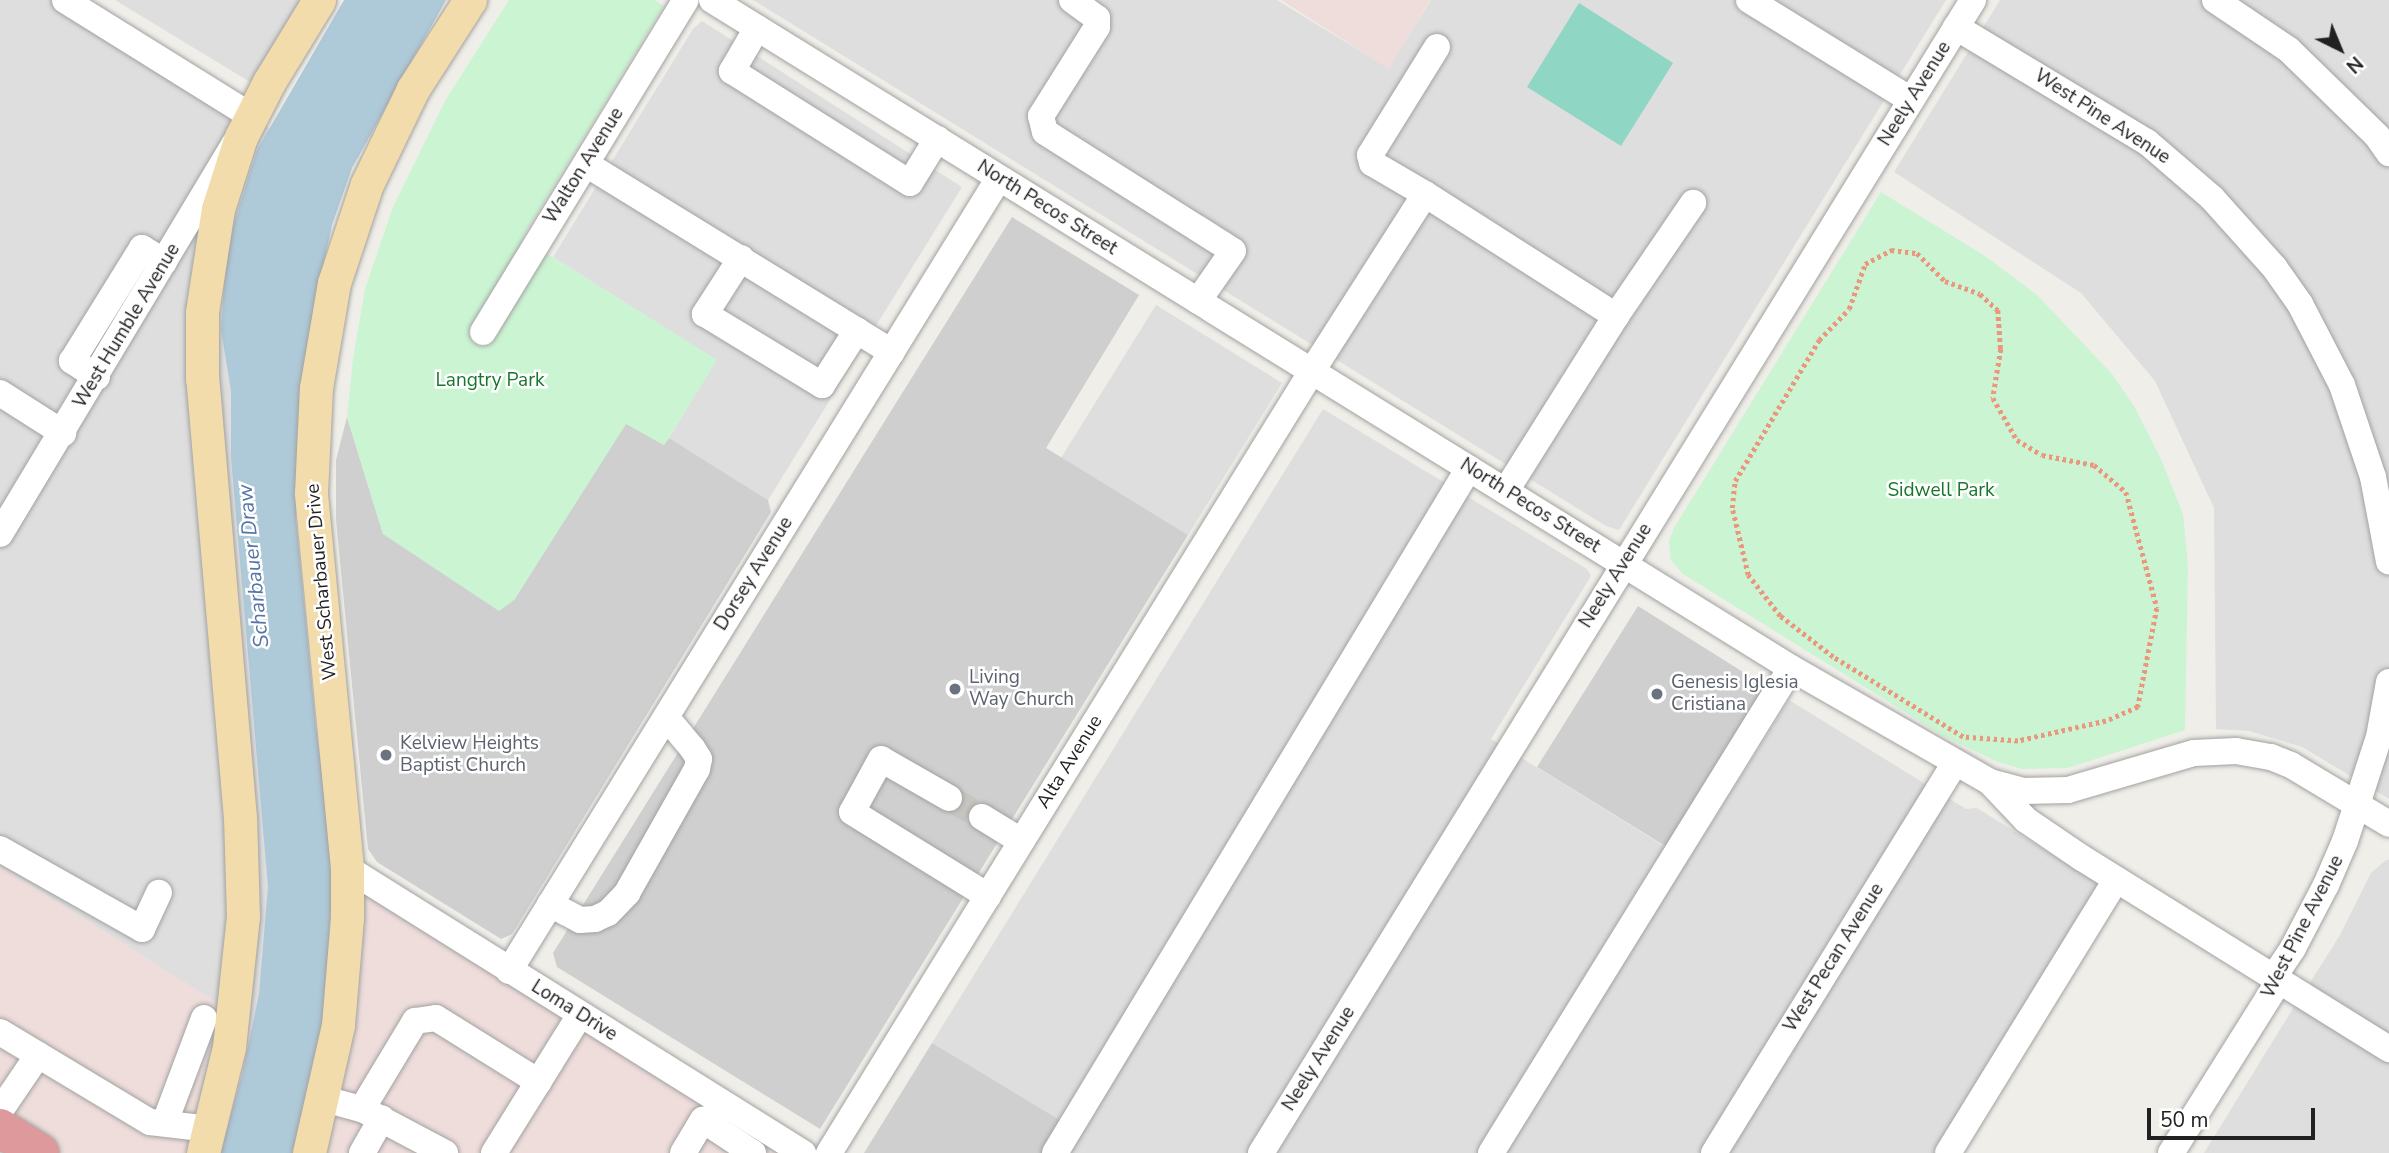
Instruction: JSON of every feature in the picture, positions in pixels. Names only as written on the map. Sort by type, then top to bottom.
[{"type":"main road","points":[[206,1141],[223,1078],[237,998],[243,925],[243,867],[202,379],[202,312],[218,209],[241,137],[320,0]]},
{"type":"main road","name":"West Scharbauer Drive","points":[[309,1153],[324,1098],[342,994],[347,868],[311,493],[316,388],[334,283],[367,184],[414,89],[470,0]]},
{"type":"street","points":[[65,0],[251,116]]},
{"type":"street","name":"Walton Avenue","points":[[483,332],[686,0]]},
{"type":"street","name":"North Pecos Street","points":[[712,0],[1791,668],[1990,782],[2023,791],[2068,790],[2194,753],[2236,751],[2271,757],[2291,765],[2389,824]]},
{"type":"street","points":[[1072,0],[1097,18],[1097,27],[1041,116],[1045,132],[1233,251],[1198,301]]},
{"type":"street","points":[[1749,0],[1911,100]]},
{"type":"street","name":"Neely Avenue","points":[[1261,1153],[1973,0]]},
{"type":"street","points":[[2215,0],[2289,50],[2376,136],[2389,153]]},
{"type":"street","name":"West Pine Avenue","points":[[1956,27],[2147,142],[2212,198],[2274,267],[2300,304],[2342,385],[2373,477],[2389,562]]},
{"type":"street","points":[[757,28],[732,71],[910,183],[937,139]]},
{"type":"street","points":[[1437,47],[1370,155],[1372,163],[1616,316]]},
{"type":"street","name":"West Humble Avenue","points":[[0,534],[97,377],[251,116]]},
{"type":"street","points":[[586,163],[892,352]]},
{"type":"street","name":"Dorsey Avenue","points":[[509,971],[999,178]]},
{"type":"street","name":"Alta Avenue","points":[[829,1153],[1312,371],[1425,194]]},
{"type":"street","points":[[1506,491],[1616,316],[1693,203]]},
{"type":"street","points":[[97,377],[72,361],[142,248],[164,262]]},
{"type":"street","points":[[741,258],[705,313],[717,321],[822,384],[857,330]]},
{"type":"street","points":[[113,296],[136,309]]},
{"type":"street","points":[[0,393],[63,433]]},
{"type":"street","points":[[1055,1153],[1469,468]]},
{"type":"street","points":[[1492,1153],[1791,668]]},
{"type":"street","name":"West Pine Avenue","points":[[2171,1153],[2279,981],[2279,969],[2316,905],[2341,851],[2379,737],[2389,682]]},
{"type":"street","points":[[550,904],[580,920],[595,919],[608,913],[627,893],[697,769],[699,759],[666,717]]},
{"type":"street","points":[[948,798],[881,759],[852,812],[988,895]]},
{"type":"street","name":"West Pecan Avenue","points":[[1714,1153],[1955,763]]},
{"type":"street","points":[[1990,782],[2026,820],[2116,880],[2389,1049]]},
{"type":"street","points":[[982,817],[1021,841]]},
{"type":"street","points":[[0,849],[142,929],[159,892]]},
{"type":"street","name":"Loma Drive","points":[[347,868],[803,1153]]},
{"type":"street","points":[[1948,1153],[2116,880]]},
{"type":"street","points":[[494,1153],[580,1015]]},
{"type":"street","points":[[165,1122],[204,1018]]},
{"type":"street","points":[[362,1153],[372,1113],[415,1021],[436,1018],[539,1082]]},
{"type":"street","points":[[0,1032],[150,1122],[165,1122],[206,1141]]},
{"type":"street","points":[[10,1135],[38,1055]]},
{"type":"street","points":[[324,1098],[372,1113],[445,1153]]},
{"type":"street","points":[[683,1153],[704,1120],[753,1153]]},
{"type":"path","points":[[1891,250],[1917,253],[1945,281],[1980,293],[1998,310],[2001,349],[1993,398],[2017,440],[2042,455],[2094,465],[2126,492],[2157,608],[2138,707],[2106,721],[2018,741],[1963,737],[1833,657],[1780,616],[1748,575],[1732,508],[1735,481],[1819,340],[1849,309],[1865,264],[1891,250]]},
{"type":"shaded area","points":[[0,0],[65,0],[317,158],[297,211],[279,1042],[0,866]]},
{"type":"shaded area","points":[[115,0],[302,0],[250,82]]},
{"type":"shaded area","points":[[753,0],[1277,0],[1388,68],[1431,0],[1946,0],[1619,530],[1606,526]]},
{"type":"shaded area","points":[[1281,0],[1430,0],[1389,69]]},
{"type":"shaded area","points":[[2000,0],[2389,0],[2389,799],[2302,747],[2249,731],[2216,729],[2214,508],[2155,381],[2081,293],[1894,172]]},
{"type":"shaded area","points":[[702,21],[962,187],[768,500],[669,438],[716,360],[553,257],[693,29]]},
{"type":"shaded area","points":[[1012,217],[1139,295],[1046,448],[1188,535],[820,1129],[557,967],[553,953]]},
{"type":"shaded area","points":[[1156,305],[1282,383],[1188,535],[1061,458]]},
{"type":"shaded area","points":[[1323,409],[1587,569],[1591,576],[1491,739],[1688,861],[1789,700],[1966,809],[1977,808],[2101,885],[1934,1153],[1064,1153],[932,1043]]},
{"type":"shaded area","points":[[347,417],[383,534],[514,600],[626,423],[664,445],[669,438],[768,500],[771,512],[512,934],[501,939],[377,862],[368,849],[336,520],[336,460]]},
{"type":"shaded area","points":[[1638,606],[1770,689],[1670,849],[1537,767]]},
{"type":"shaded area","points":[[296,841],[803,1153],[0,1153],[0,866],[278,1041]]},
{"type":"shaded area","points":[[2389,860],[2389,1039],[2306,989],[2340,935],[2371,873]]},
{"type":"shaded area","points":[[2295,1005],[2389,1063],[2389,1153],[2204,1153]]},
{"type":"shaded area","points":[[932,1043],[1063,1122],[1043,1153],[864,1153]]},
{"type":"green space","name":"Langtry Park","points":[[509,0],[654,0],[664,6],[522,238],[717,360],[664,445],[626,424],[514,600],[499,611],[383,534],[347,417],[353,359],[365,289],[393,207],[445,101]]},
{"type":"green space","points":[[1579,3],[1673,63],[1621,146],[1527,87]]},
{"type":"green space","name":"Sidwell Park","points":[[1881,192],[1985,256],[2036,294],[2112,374],[2134,406],[2161,459],[2183,514],[2188,566],[2185,730],[2068,768],[2022,769],[1998,762],[1945,737],[1683,574],[1671,560],[1669,541],[1674,528]]},
{"type":"water","name":"Scharbauer Draw","points":[[344,0],[446,0],[352,168],[332,225],[318,291],[298,441],[296,519],[316,727],[334,864],[324,1013],[293,1153],[220,1153],[242,1075],[259,994],[268,887],[231,457],[231,391],[221,330],[227,245],[257,150]]},
{"type":"tunnel","points":[[949,798],[982,817]]},
{"type":"place","name":"Living Way Church","points":[[955,689]]},
{"type":"place","name":"Genesis Iglesia Cristiana","points":[[1657,694]]},
{"type":"place","name":"Kelview Heights Baptist Church","points":[[386,755]]}]
